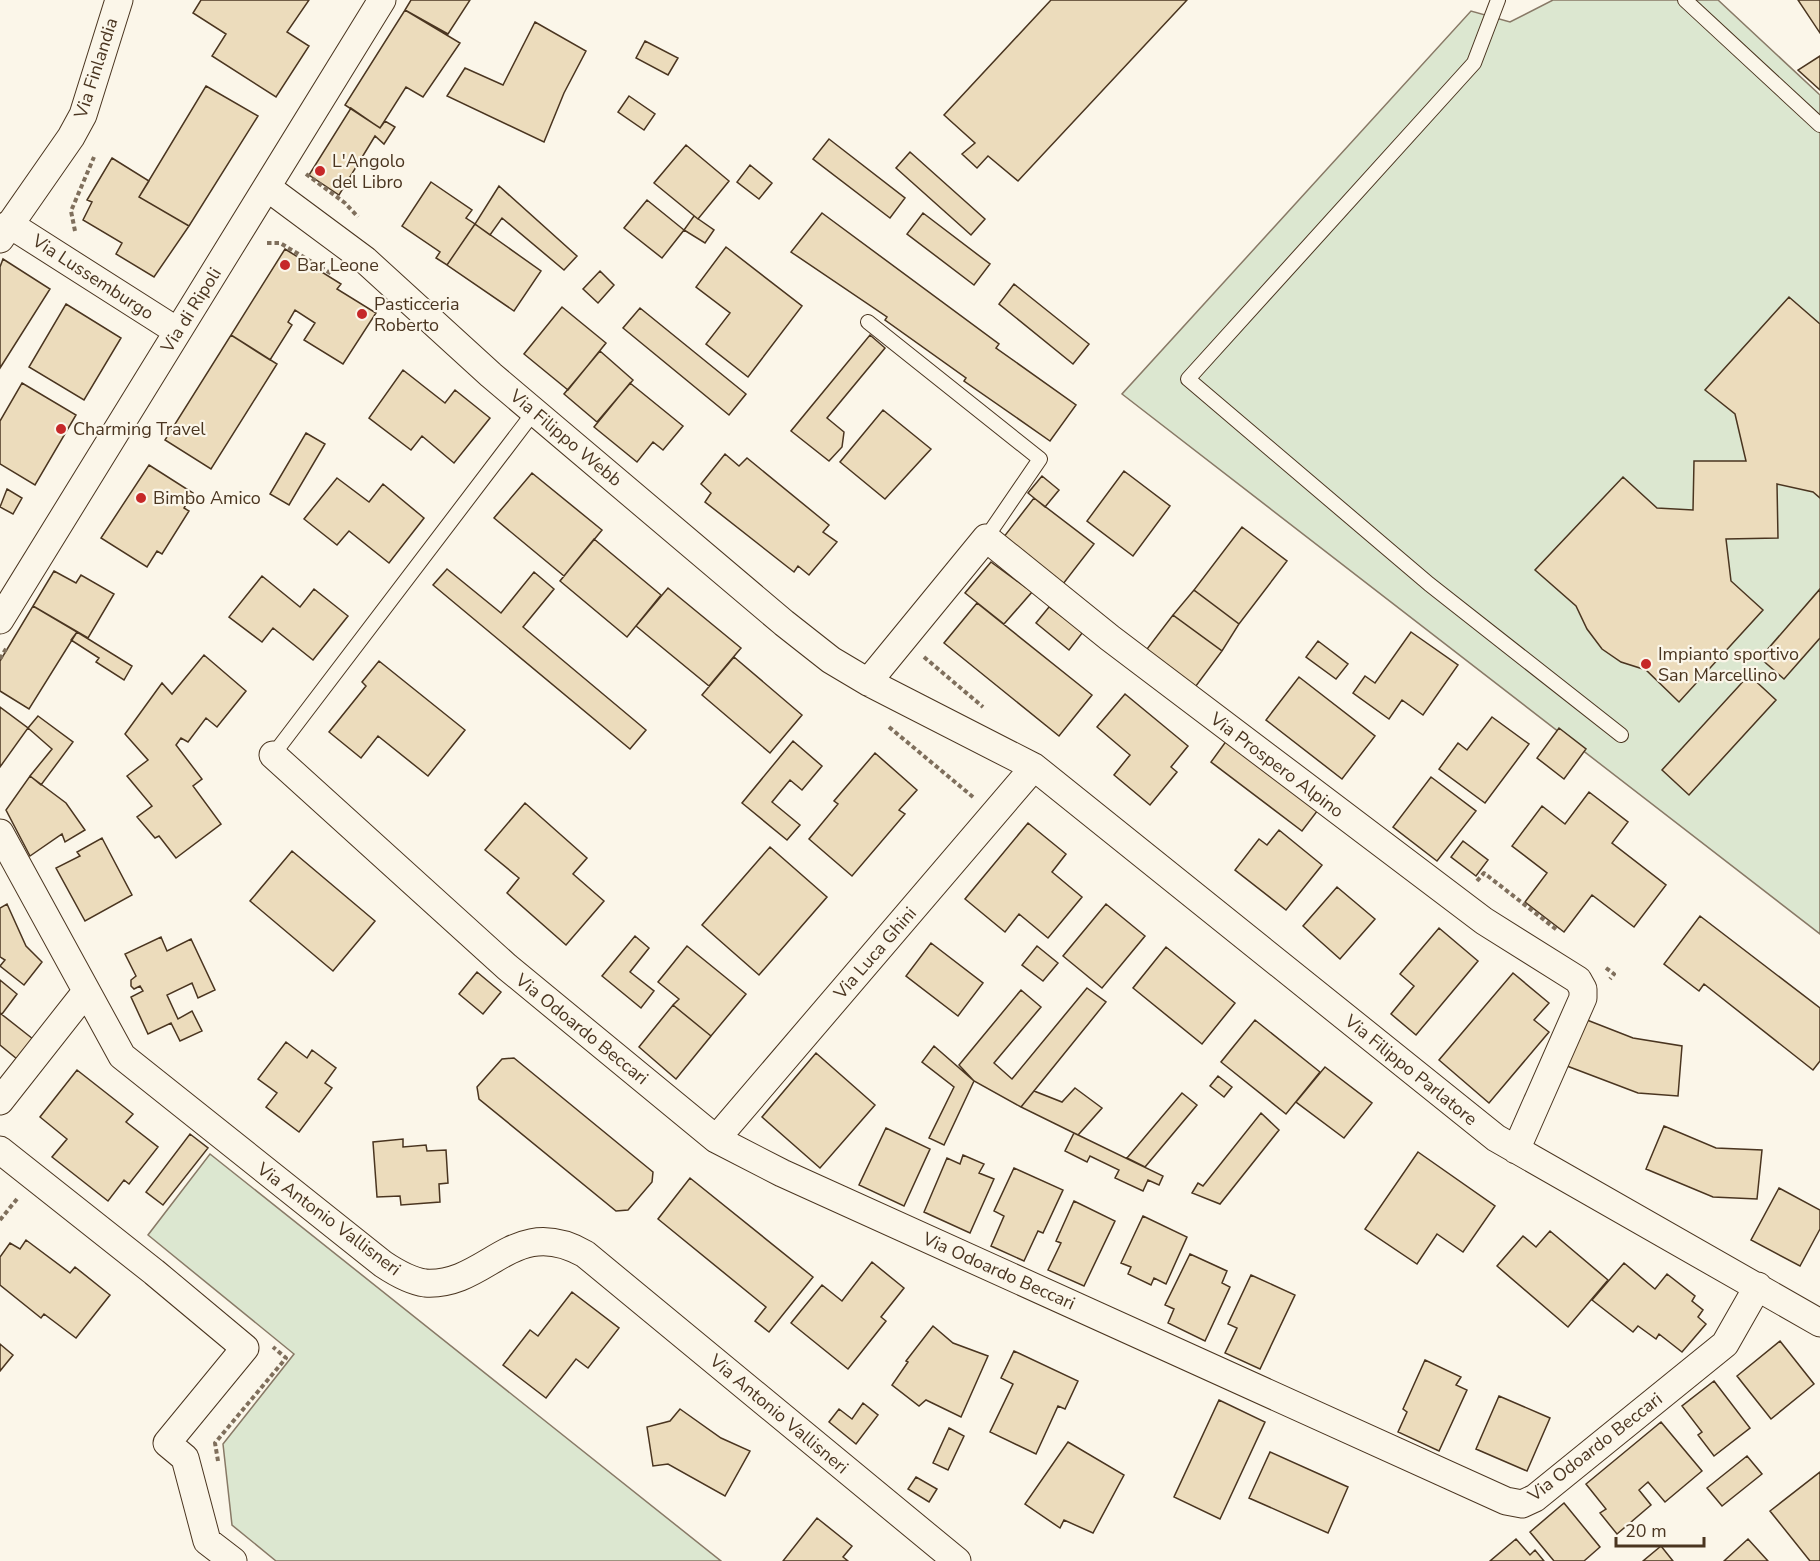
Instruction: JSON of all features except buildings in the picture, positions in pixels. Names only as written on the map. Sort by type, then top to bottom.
[{"type":"street","name":"Via Finlandia","points":[[5,232],[71,137],[83,115],[119,0]]},
{"type":"street","name":"Via di Ripoli","points":[[0,620],[382,0]]},
{"type":"street","name":"Via Filippo Webb","points":[[268,188],[365,260],[534,412],[831,660],[868,682],[1034,767]]},
{"type":"street","name":"Via Lussemburgo","points":[[5,232],[177,331]]},
{"type":"street","points":[[868,682],[986,538]]},
{"type":"street","name":"Via Prospero Alpino","points":[[986,538],[1110,638],[1484,921],[1578,980],[1583,998],[1516,1150]]},
{"type":"street","name":"Via Odoardo Beccari","points":[[273,755],[507,967],[716,1139],[782,1173],[1506,1502],[1522,1504],[1535,1498],[1725,1344],[1758,1286]]},
{"type":"street","name":"Via Filippo Parlatore","points":[[1034,767],[1486,1131],[1820,1323]]},
{"type":"street","name":"Via Luca Ghini","points":[[716,1139],[1034,767]]},
{"type":"street","name":"Via Antonio Vallisneri","points":[[0,833],[122,1056],[383,1264],[423,1283],[441,1282],[528,1243],[556,1241],[570,1246],[585,1254],[957,1561]]},
{"type":"street","points":[[0,1101],[86,993]]},
{"type":"street","points":[[0,1150],[154,1272],[245,1348],[167,1443],[185,1458],[207,1541],[233,1561]]},
{"type":"lane","points":[[1498,0],[1474,63],[1188,380],[1429,585],[1621,735]]},
{"type":"lane","points":[[1685,0],[1820,125]]},
{"type":"lane","points":[[868,322],[1040,459],[986,538]]},
{"type":"lane","points":[[273,755],[534,412]]},
{"type":"path","points":[[76,234],[71,211],[98,149]]},
{"type":"path","points":[[259,246],[280,243]]},
{"type":"green space","name":"Impianto sportivo San Marcellino","points":[[1553,0],[1718,0],[1820,95],[1820,934],[1122,394],[1471,11],[1510,22]]},
{"type":"green space","points":[[210,1154],[721,1561],[276,1561],[232,1525],[223,1444],[294,1354],[148,1235]]},
{"type":"place","name":"L'Angolo del Libro","points":[[320,171]]},
{"type":"place","name":"Bar Leone","points":[[285,265]]},
{"type":"place","name":"Pasticceria Roberto","points":[[362,314]]},
{"type":"place","name":"Charming Travel","points":[[61,429]]},
{"type":"place","name":"Bimbo Amico","points":[[141,498]]},
{"type":"place","name":"Impianto sportivo San Marcellino","points":[[1646,664]]}]
